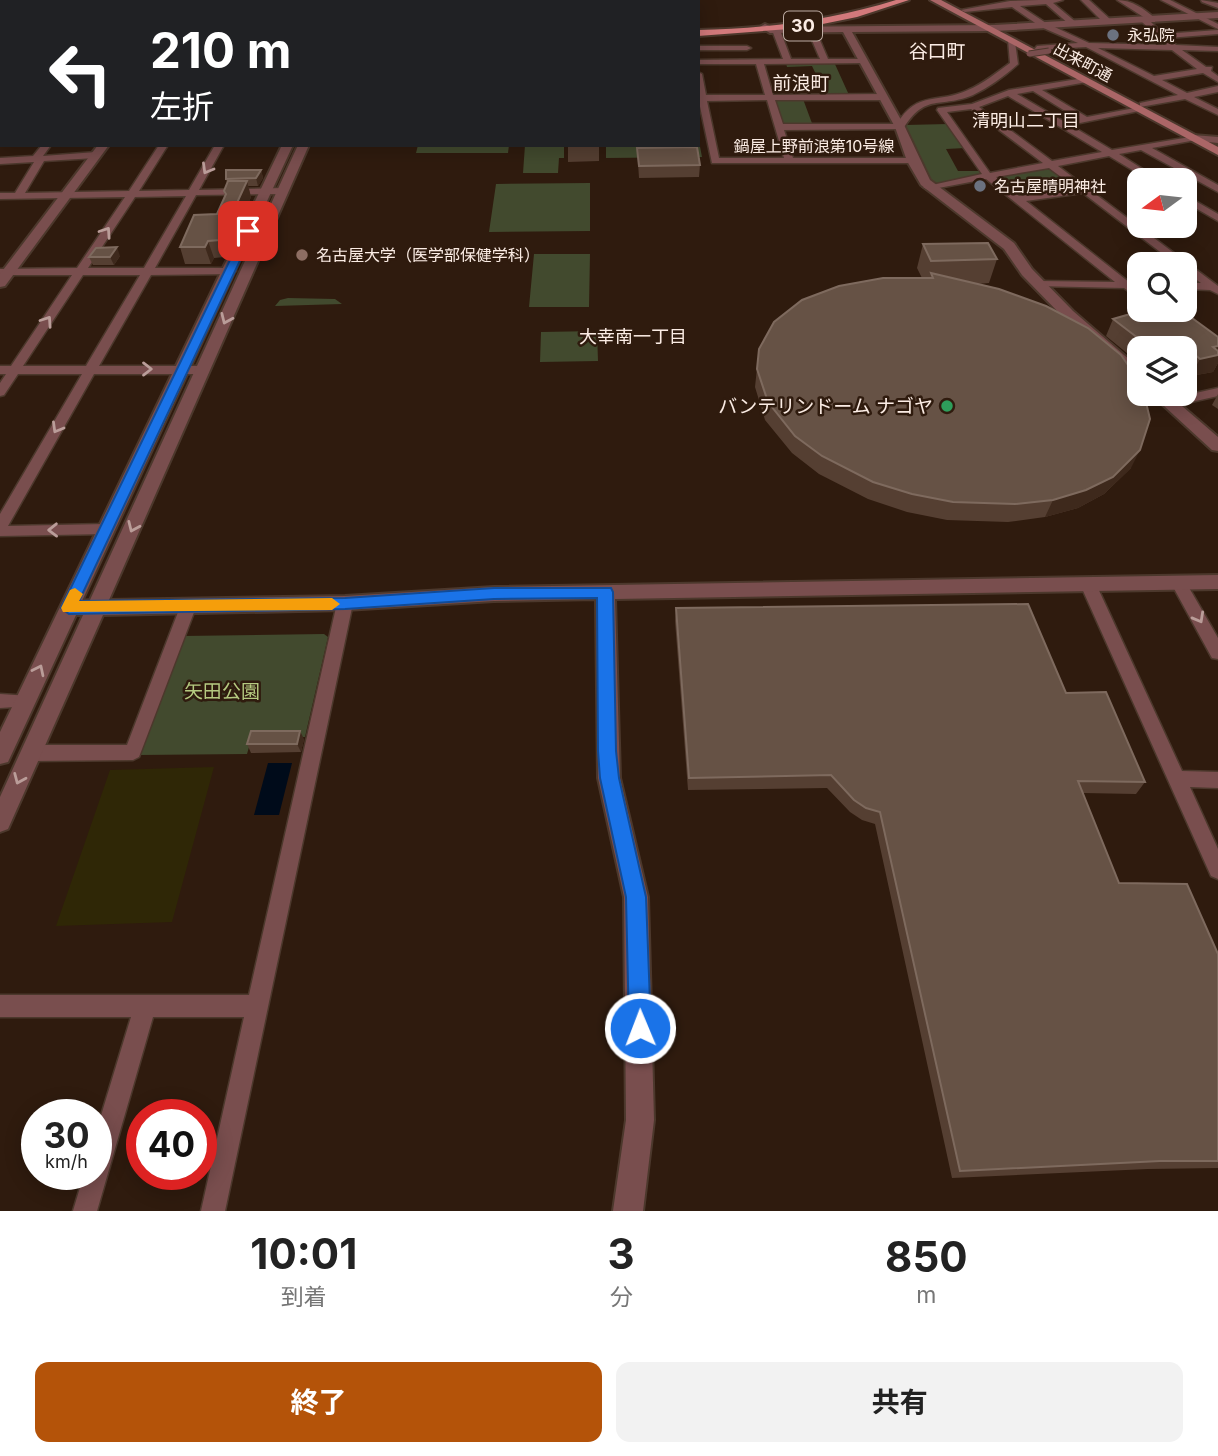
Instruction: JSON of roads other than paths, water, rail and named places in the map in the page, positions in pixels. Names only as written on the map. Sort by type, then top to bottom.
[{"type":"main road","name":"30","points":[[700,32],[770,29],[835,17],[895,0]]},
{"type":"main road","name":"30","points":[[700,32],[743,32],[837,20],[905,0]]},
{"type":"main road","name":"出来町通","points":[[934,0],[1084,80],[1215,141]]},
{"type":"main road","name":"出来町通","points":[[945,0],[1218,152]]},
{"type":"street","points":[[965,10],[1009,2],[1059,0]]},
{"type":"street","points":[[1085,0],[1108,22]]},
{"type":"street","points":[[1121,0],[1142,11],[1174,47],[1218,80]]},
{"type":"street","points":[[1165,0],[1218,30]]},
{"type":"street","points":[[1205,0],[1218,6]]},
{"type":"street","points":[[1047,1],[1073,23]]},
{"type":"street","points":[[1009,2],[1085,46],[1218,112]]},
{"type":"street","points":[[770,29],[812,31],[999,28],[1218,15]]},
{"type":"street","points":[[770,29],[788,61]]},
{"type":"street","points":[[846,30],[900,127],[913,161],[928,187],[1009,246],[1038,284],[1127,366]]},
{"type":"street","points":[[1162,36],[1218,30]]},
{"type":"street","points":[[812,31],[825,61]]},
{"type":"street","points":[[743,32],[747,48],[770,97],[790,162]]},
{"type":"street","points":[[900,127],[908,113],[922,103],[970,93],[1014,64],[1011,42]]},
{"type":"street","points":[[1033,51],[1085,46],[1218,49]]},
{"type":"street","points":[[700,48],[747,48]]},
{"type":"street","points":[[1033,51],[1049,51]]},
{"type":"street","points":[[700,62],[863,61]]},
{"type":"street","points":[[1153,79],[1218,68]]},
{"type":"street","points":[[1084,80],[1009,93],[973,106],[941,110],[988,176],[1125,285]]},
{"type":"street","points":[[700,84],[703,98],[883,97]]},
{"type":"street","points":[[1035,89],[1086,120]]},
{"type":"street","points":[[1062,124],[1218,89]]},
{"type":"street","points":[[1009,93],[1135,168]]},
{"type":"street","points":[[813,97],[817,107]]},
{"type":"street","name":"鍋屋上野前浪第10号線","points":[[703,98],[715,160],[913,161]]},
{"type":"street","points":[[973,106],[1167,252]]},
{"type":"street","points":[[821,117],[824,127]]},
{"type":"street","points":[[780,127],[900,127]]},
{"type":"street","points":[[928,187],[1193,138],[1215,141]]},
{"type":"street","points":[[19,195],[46,147]]},
{"type":"street","points":[[0,392],[163,147]]},
{"type":"street","points":[[106,529],[0,529],[219,147]]},
{"type":"street","points":[[0,822],[203,370],[275,191],[287,147]]},
{"type":"street","points":[[0,754],[231,271],[302,147]]},
{"type":"street","points":[[1144,148],[1218,189]]},
{"type":"street","points":[[0,161],[100,150]]},
{"type":"street","points":[[0,283],[4,272],[100,150]]},
{"type":"street","points":[[1017,200],[1086,190]]},
{"type":"street","points":[[0,196],[275,191]]},
{"type":"street","points":[[1197,199],[1218,195]]},
{"type":"street","points":[[1197,206],[1218,218]]},
{"type":"street","points":[[1119,216],[1127,214]]},
{"type":"street","points":[[4,272],[231,271]]},
{"type":"street","points":[[1197,274],[1216,287]]},
{"type":"street","points":[[1038,284],[1125,285]]},
{"type":"street","points":[[1197,286],[1216,287]]},
{"type":"street","points":[[0,370],[203,370]]},
{"type":"street","points":[[1197,394],[1218,392]]},
{"type":"street","points":[[1173,406],[1218,446]]},
{"type":"street","points":[[69,608],[345,603],[494,594],[1218,582]]},
{"type":"street","points":[[1179,583],[1218,653]]},
{"type":"street","points":[[1088,584],[1218,870]]},
{"type":"street","points":[[605,592],[609,778],[636,897],[640,1120],[628,1211]]},
{"type":"street","points":[[213,1211],[345,603]]},
{"type":"street","points":[[30,753],[133,752],[188,607]]},
{"type":"street","points":[[0,701],[24,701]]},
{"type":"street","points":[[1177,779],[1218,780]]},
{"type":"street","points":[[0,1006],[257,1006]]},
{"type":"street","points":[[112,1118],[145,1006]]},
{"type":"street","points":[[85,1211],[91,1190]]},
{"type":"water","points":[[268,763],[292,763],[279,815],[254,815]]},
{"type":"place","name":"永弘院","points":[[1113,35]]},
{"type":"place","name":"名古屋晴明神社","points":[[980,186]]},
{"type":"place","name":"名古屋大学（医学部保健学科）","points":[[302,255]]},
{"type":"place","name":"バンテリンドーム ナゴヤ","points":[[947,406]]},
{"type":"district","name":"谷口町","points":[[937,51]]},
{"type":"district","name":"前浪町","points":[[801,83]]},
{"type":"district","name":"清明山二丁目","points":[[1026,121]]},
{"type":"district","name":"大幸南一丁目","points":[[633,337]]},
{"type":"park label","name":"矢田公園","points":[[222,691]]}]
